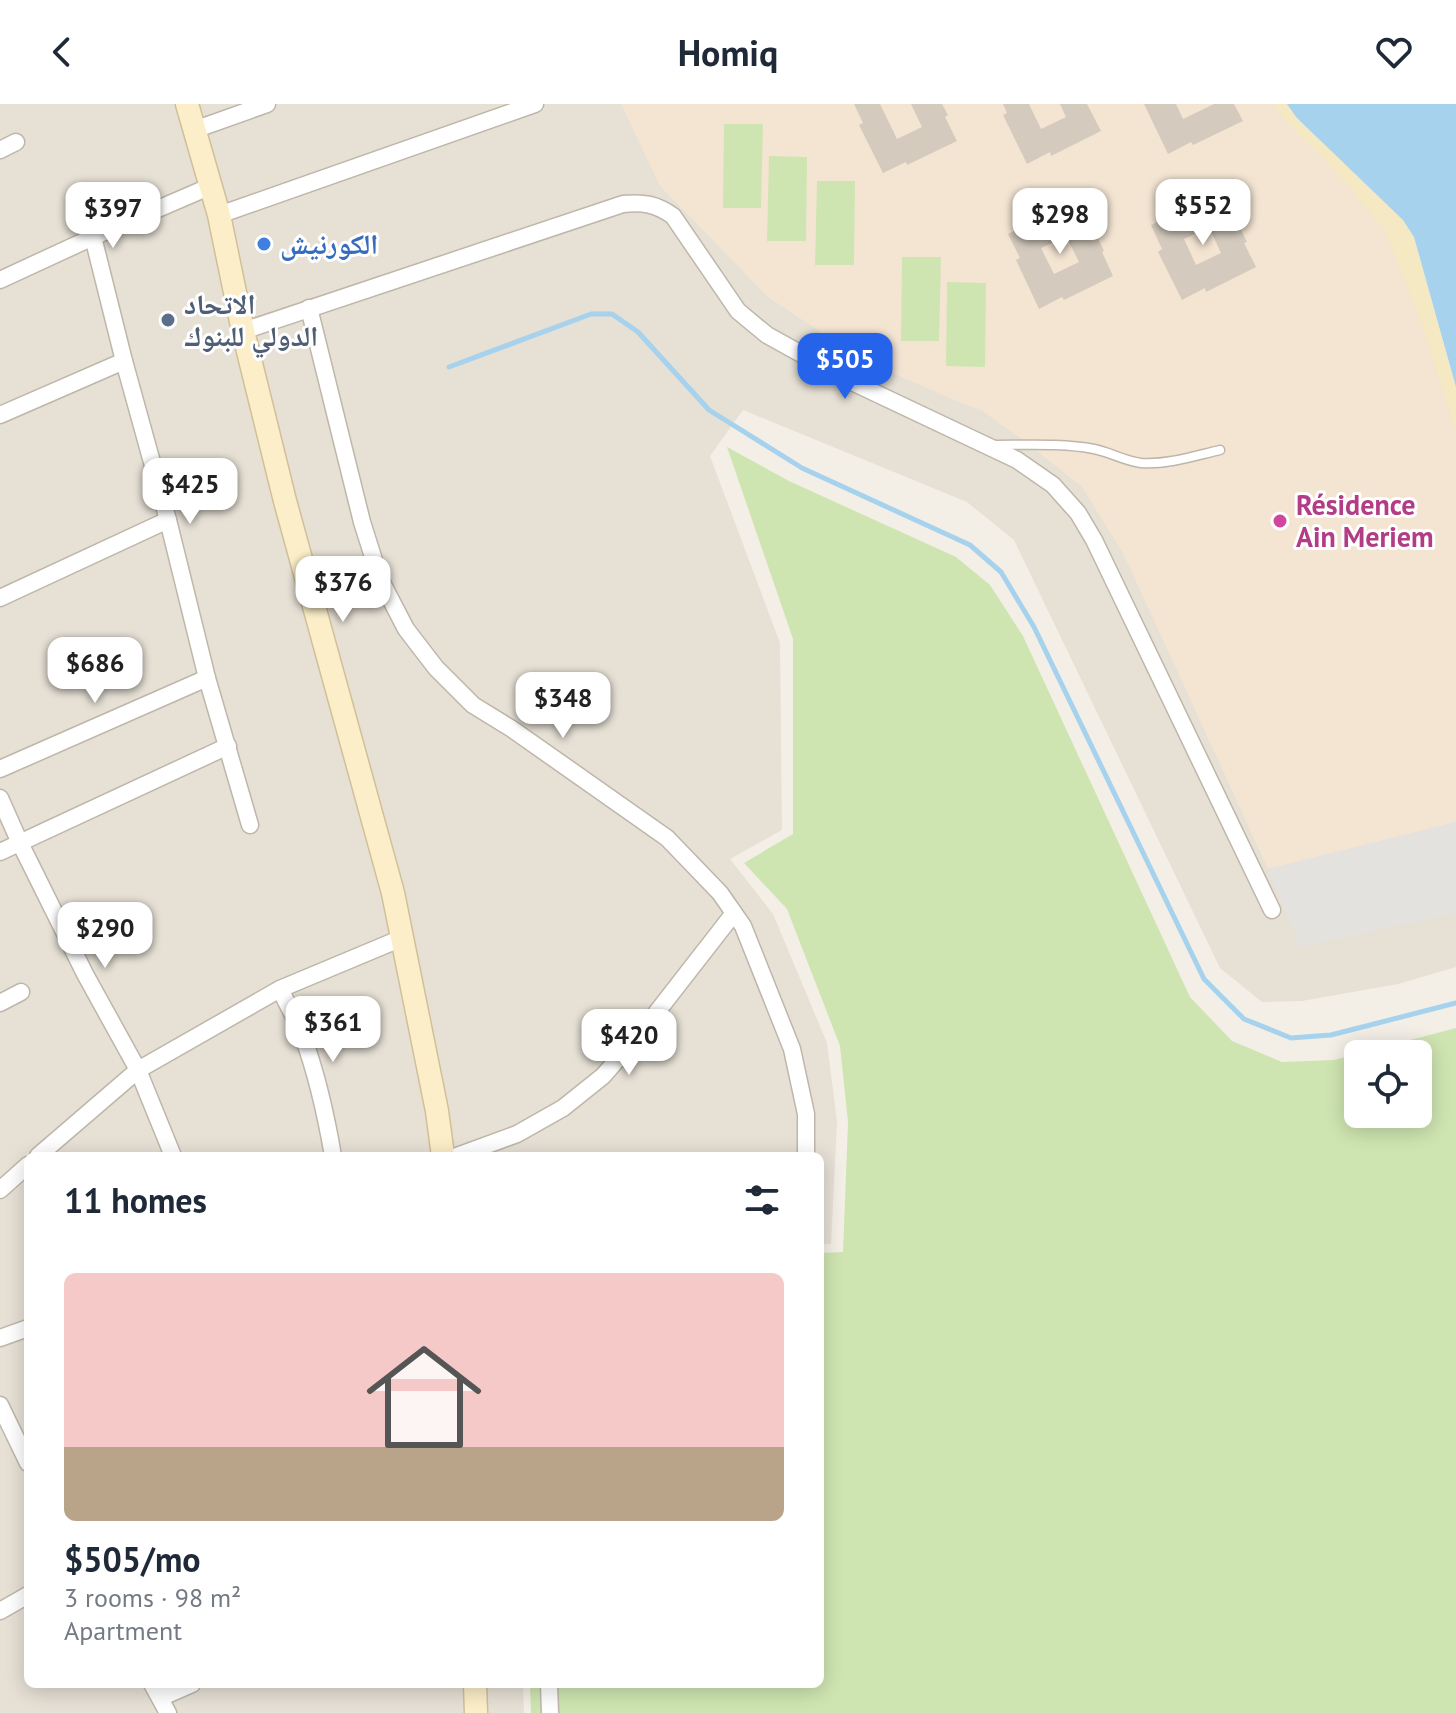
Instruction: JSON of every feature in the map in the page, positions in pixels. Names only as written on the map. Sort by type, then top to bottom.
[{"type":"main road","points":[[187,104],[219,215],[243,331],[285,501],[393,893],[442,1152]]},
{"type":"main road","points":[[475,1688],[476,1713]]},
{"type":"street","points":[[194,130],[267,104]]},
{"type":"street","points":[[219,215],[535,104]]},
{"type":"street","points":[[0,150],[16,142]]},
{"type":"street","points":[[0,280],[211,186]]},
{"type":"street","points":[[243,331],[623,204],[651,204],[662,208],[673,216],[738,311],[767,335],[850,381],[1017,460],[1053,485],[1078,513],[1101,554],[1272,910]]},
{"type":"street","points":[[93,237],[207,678],[250,825]]},
{"type":"street","points":[[309,308],[362,522],[380,579],[406,629],[436,668],[473,705],[667,838],[720,893],[743,926],[792,1049],[806,1114],[806,1152]]},
{"type":"street","points":[[0,415],[124,361]]},
{"type":"street","points":[[0,598],[168,520]]},
{"type":"street","points":[[0,769],[207,678]]},
{"type":"street","points":[[0,852],[228,746]]},
{"type":"street","points":[[0,798],[85,974],[138,1070],[171,1152]]},
{"type":"street","points":[[468,1152],[517,1134],[563,1108],[603,1076],[734,913]]},
{"type":"street","points":[[43,1152],[138,1070],[280,989],[402,938]]},
{"type":"street","points":[[280,989],[301,1032],[315,1071],[332,1152]]},
{"type":"street","points":[[0,1003],[21,992]]},
{"type":"street","points":[[0,1190],[24,1169]]},
{"type":"street","points":[[0,1338],[24,1329]]},
{"type":"street","points":[[0,1405],[23,1439]]},
{"type":"street","points":[[0,1611],[24,1597]]},
{"type":"street","points":[[160,1698],[183,1688]]},
{"type":"street","points":[[549,1688],[550,1713]]},
{"type":"lane","points":[[986,445],[1091,448],[1142,463],[1175,460],[1220,450]]},
{"type":"shaded area","points":[[0,104],[1287,104],[1297,118],[1403,220],[1456,387],[1456,967],[1398,984],[1302,1001],[1262,1002],[1220,968],[1014,540],[967,502],[743,410],[710,456],[780,643],[782,830],[730,859],[773,914],[827,1043],[837,1122],[831,1244],[824,1244],[824,1152],[24,1152],[24,1688],[523,1688],[524,1713],[0,1713]]},
{"type":"shaded area","points":[[621,104],[1274,104],[1286,122],[1328,163],[1384,229],[1423,327],[1456,433],[1456,822],[1268,869],[1124,555],[1082,487],[981,410],[861,359],[768,297],[660,186]]},
{"type":"shaded area","points":[[1456,822],[1456,913],[1300,947],[1268,869]]},
{"type":"green space","points":[[724,124],[763,124],[761,208],[723,208]]},
{"type":"green space","points":[[769,156],[807,157],[806,241],[767,241]]},
{"type":"green space","points":[[817,181],[855,181],[854,265],[815,265]]},
{"type":"green space","points":[[902,257],[941,257],[939,341],[901,341]]},
{"type":"green space","points":[[947,282],[986,283],[985,367],[946,366]]},
{"type":"green space","points":[[727,447],[789,481],[956,557],[990,585],[1023,636],[1190,997],[1232,1041],[1282,1062],[1344,1057],[1344,1128],[1432,1128],[1432,1040],[1410,1040],[1456,1028],[1456,1713],[531,1713],[530,1688],[824,1688],[824,1253],[843,1252],[848,1122],[840,1046],[787,909],[744,863],[793,834],[793,639]]},
{"type":"sand","points":[[1274,104],[1287,104],[1297,118],[1403,220],[1414,237],[1456,387],[1456,433],[1423,327],[1384,229],[1328,163],[1286,122]]},
{"type":"water","points":[[1287,104],[1456,104],[1456,387],[1414,237],[1403,220],[1297,118]]},
{"type":"building","points":[[854,104],[880,104],[897,139],[922,127],[911,104],[942,104],[957,141],[883,173],[859,125],[863,123]]},
{"type":"building","points":[[1003,104],[1029,104],[1041,129],[1066,117],[1060,104],[1087,104],[1101,131],[1051,156],[1050,152],[1027,164],[1003,115],[1007,113]]},
{"type":"building","points":[[1144,104],[1176,104],[1183,119],[1214,104],[1234,104],[1243,121],[1168,154]]},
{"type":"building","points":[[1223,194],[1256,267],[1206,292],[1205,288],[1182,300],[1158,252],[1162,249],[1151,225],[1198,202],[1200,206]],"holes":[[[1209,227],[1221,253],[1196,265],[1184,239]]]},
{"type":"building","points":[[1081,203],[1113,276],[1039,309],[1016,260],[1020,258],[1008,234],[1055,211],[1057,215]],"holes":[[[1066,236],[1079,262],[1054,274],[1041,248]]]},
{"type":"waterway","points":[[449,367],[591,314],[612,314],[638,332],[709,410],[802,468],[970,545],[1001,572],[1034,627],[1204,979],[1244,1019],[1291,1038],[1331,1035],[1456,1003]]},
{"type":"place","name":"الكورنيش","points":[[264,244]]},
{"type":"place","name":"الاتحاد الدولي للبنوك","points":[[168,320]]},
{"type":"place","name":"Résidence Ain Meriem","points":[[1280,521]]}]
